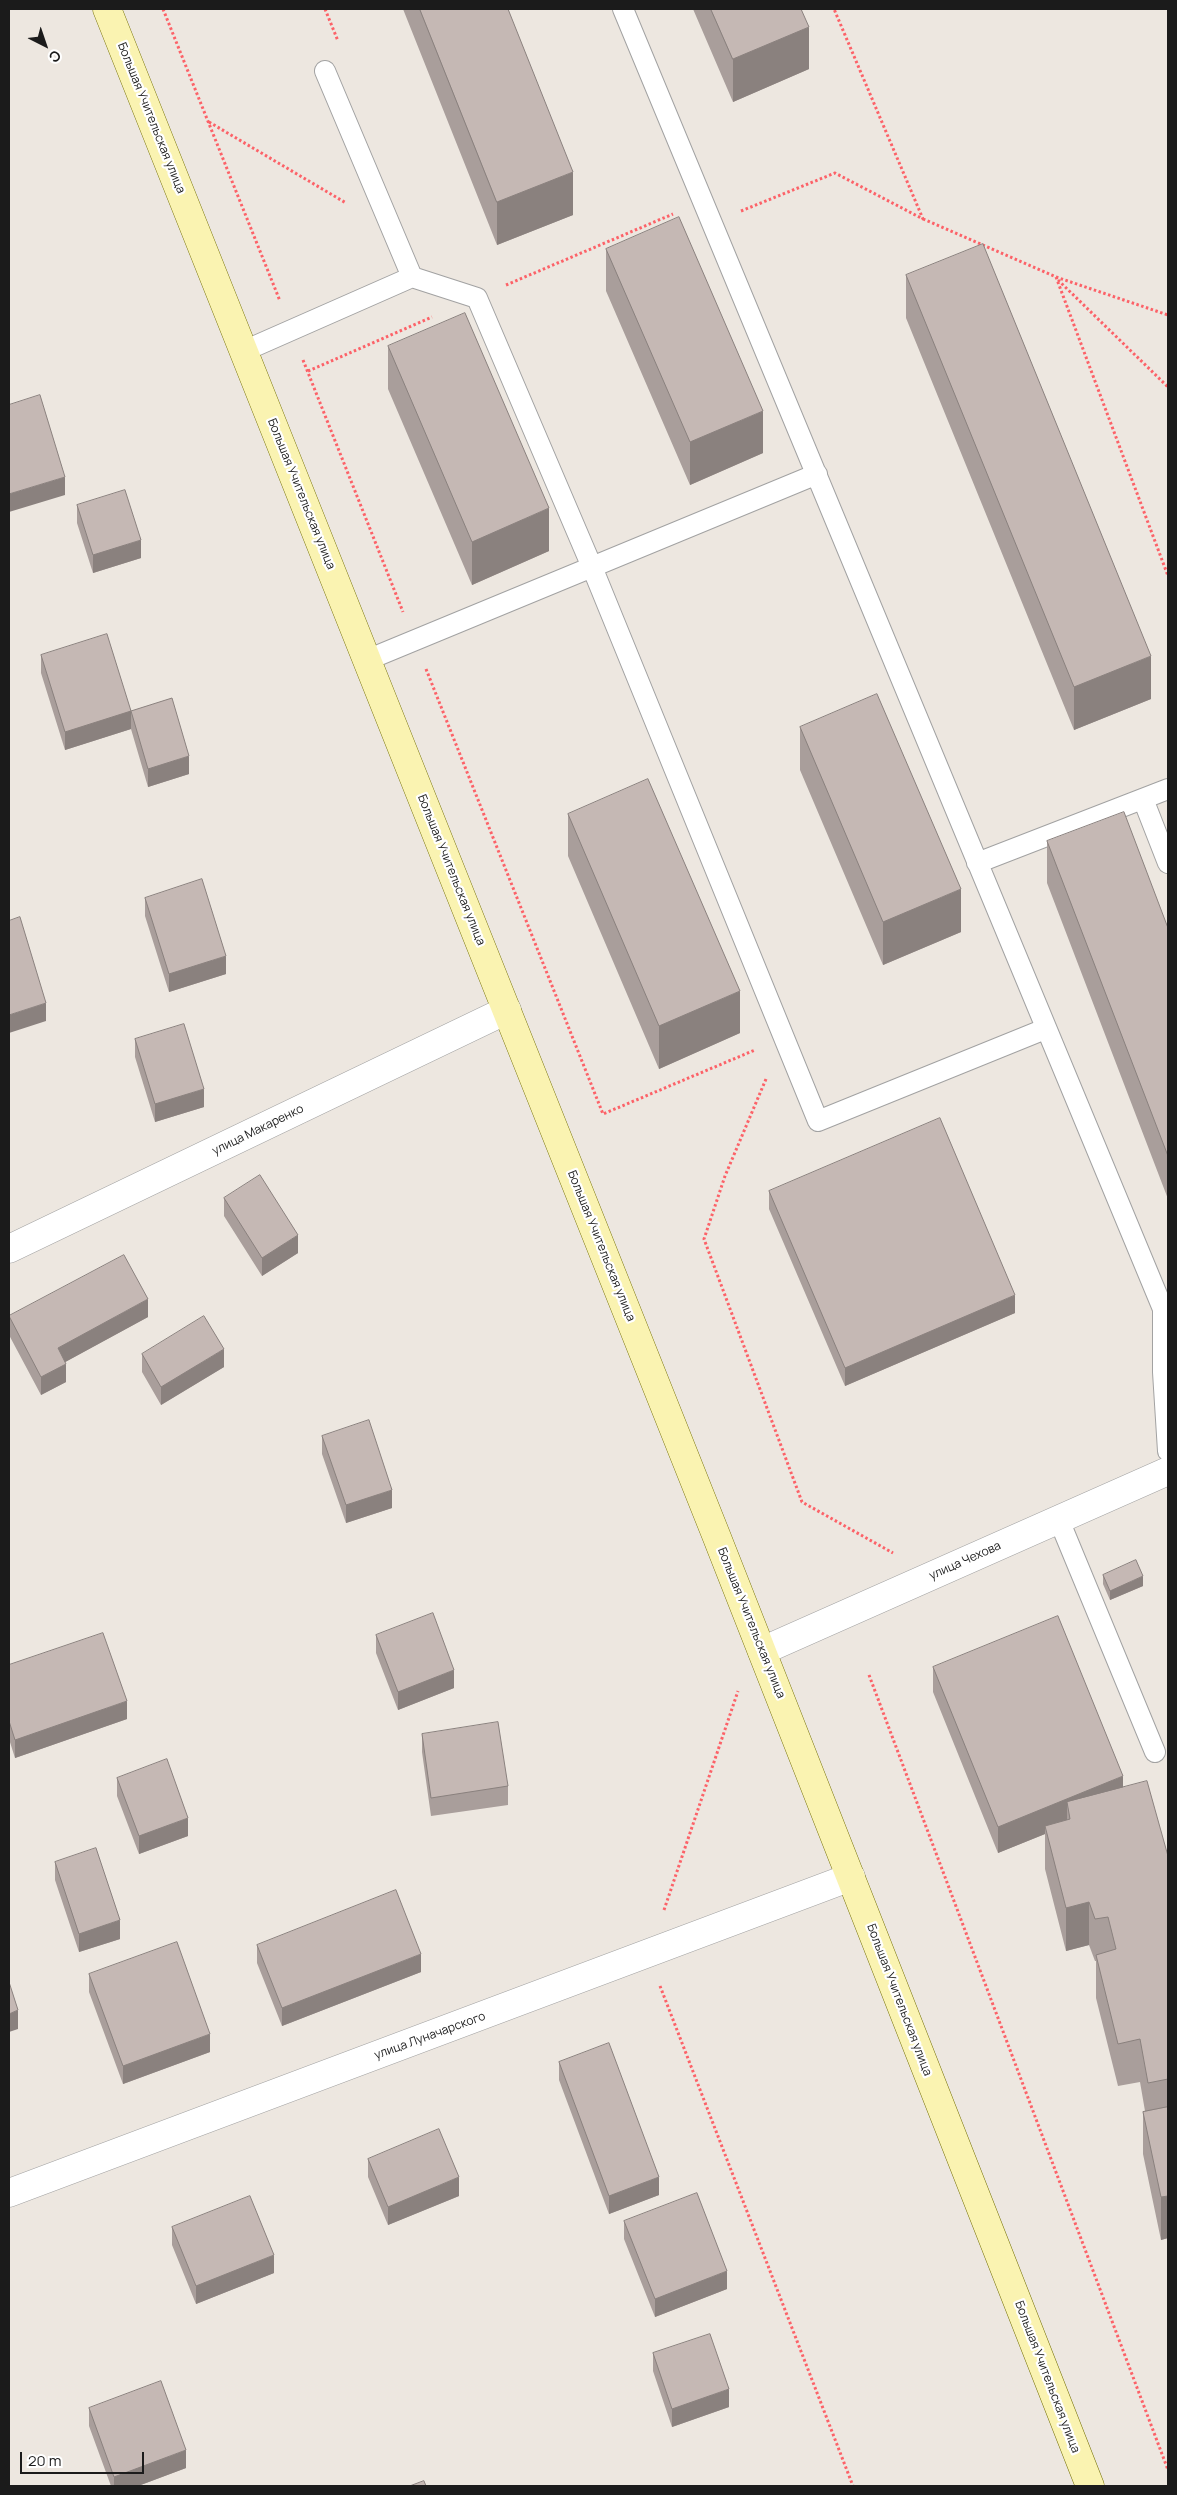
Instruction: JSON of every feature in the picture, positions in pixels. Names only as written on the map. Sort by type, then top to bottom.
[{"type":"main road","name":"Большая Учительская улица","points":[[107,9],[762,1651],[1090,2486]]},
{"type":"street","name":"улица Макаренко","points":[[9,1249],[507,1010]]},
{"type":"street","name":"улица Чехова","points":[[762,1651],[1168,1471]]},
{"type":"street","name":"улица Луначарского","points":[[9,2193],[851,1878]]},
{"type":"lane","points":[[623,9],[1163,1310],[1168,1451]]},
{"type":"lane","points":[[325,71],[412,278]]},
{"type":"lane","points":[[244,351],[412,278],[478,298],[592,567],[818,1121],[1045,1029]]},
{"type":"lane","points":[[367,660],[817,474]]},
{"type":"lane","points":[[977,863],[1168,789]]},
{"type":"lane","points":[[1144,799],[1168,863]]},
{"type":"lane","points":[[1059,1520],[1155,1752]]},
{"type":"path","points":[[163,9],[603,1114],[784,1038]]},
{"type":"path","points":[[834,9],[923,219]]},
{"type":"path","points":[[208,122],[392,230]]},
{"type":"path","points":[[712,222],[835,173],[923,219],[1056,278],[1168,315]]},
{"type":"path","points":[[1056,278],[1168,388]]},
{"type":"path","points":[[1056,278],[1168,576]]},
{"type":"path","points":[[784,1038],[725,1176],[704,1239],[802,1502],[895,1554]]},
{"type":"path","points":[[869,1675],[1168,2470]]},
{"type":"path","points":[[738,1690],[649,1954],[853,2486]]},
{"type":"building","points":[[420,9],[508,9],[573,172],[497,202]]},
{"type":"building","points":[[711,9],[801,9],[809,27],[733,59]]},
{"type":"building","points":[[679,217],[763,411],[690,442],[606,249]]},
{"type":"building","points":[[983,244],[1151,656],[1074,687],[906,275]]},
{"type":"building","points":[[465,313],[549,508],[472,542],[388,346]]},
{"type":"building","points":[[40,395],[65,477],[9,494],[9,405]]},
{"type":"building","points":[[125,490],[141,540],[93,555],[77,505]]},
{"type":"building","points":[[107,634],[131,711],[65,732],[41,655]]},
{"type":"building","points":[[877,694],[961,889],[883,922],[800,727]]},
{"type":"building","points":[[172,698],[189,756],[148,769],[131,711]]},
{"type":"building","points":[[648,779],[740,991],[659,1026],[568,814]]},
{"type":"building","points":[[1124,812],[1168,928],[1168,1156],[1047,841]]},
{"type":"building","points":[[202,879],[226,956],[169,974],[145,898]]},
{"type":"building","points":[[20,917],[46,1003],[9,1015],[9,921]]},
{"type":"building","points":[[184,1024],[204,1089],[155,1104],[135,1039]]},
{"type":"building","points":[[940,1118],[1015,1295],[845,1368],[769,1191]]},
{"type":"building","points":[[260,1175],[298,1235],[262,1258],[224,1198]]},
{"type":"building","points":[[124,1255],[148,1299],[58,1348],[66,1364],[41,1377],[9,1316]]},
{"type":"building","points":[[204,1316],[224,1349],[161,1387],[142,1354]]},
{"type":"building","points":[[369,1420],[392,1490],[346,1505],[322,1436]]},
{"type":"building","points":[[1136,1560],[1143,1576],[1110,1591],[1103,1575]]},
{"type":"building","points":[[433,1613],[454,1670],[398,1692],[376,1635]]},
{"type":"building","points":[[1058,1616],[1123,1776],[998,1827],[933,1667]]},
{"type":"building","points":[[103,1633],[127,1701],[15,1740],[9,1721],[9,1665]]},
{"type":"building","points":[[498,1722],[508,1786],[431,1798],[422,1734]]},
{"type":"building","points":[[167,1759],[188,1818],[139,1836],[117,1778]]},
{"type":"building","points":[[1147,1781],[1168,1856],[1168,2079],[1148,2083],[1140,2039],[1118,2044],[1096,1955],[1116,1949],[1108,1917],[1095,1919],[1089,1902],[1066,1908],[1045,1826],[1070,1819],[1067,1802]]},
{"type":"building","points":[[96,1848],[120,1920],[79,1934],[55,1862]]},
{"type":"building","points":[[396,1890],[421,1954],[282,2008],[257,1945]]},
{"type":"building","points":[[177,1942],[210,2034],[123,2066],[89,1974]]},
{"type":"building","points":[[9,1982],[18,2010],[9,2014]]},
{"type":"building","points":[[609,2043],[659,2177],[609,2196],[559,2062]]},
{"type":"building","points":[[1168,2107],[1168,2196],[1161,2197],[1143,2112]]},
{"type":"building","points":[[439,2129],[459,2177],[388,2207],[368,2159]]},
{"type":"building","points":[[697,2193],[727,2271],[655,2299],[624,2221]]},
{"type":"building","points":[[250,2196],[274,2255],[196,2286],[172,2227]]},
{"type":"building","points":[[710,2334],[729,2389],[672,2409],[653,2353]]},
{"type":"building","points":[[161,2381],[186,2450],[114,2477],[89,2408]]},
{"type":"building","points":[[424,2481],[426,2486],[410,2486]]}]
